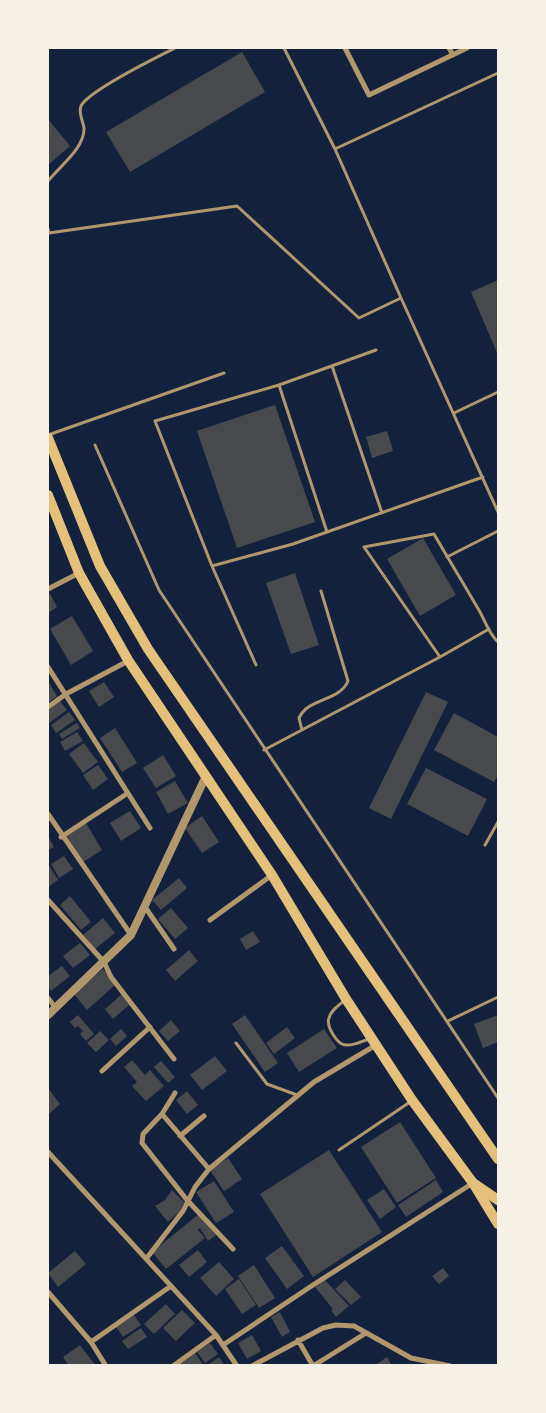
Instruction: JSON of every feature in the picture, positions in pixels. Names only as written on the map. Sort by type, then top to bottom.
[{"type":"main road","points":[[48,437],[100,566],[148,649],[498,1159]]},
{"type":"main road","points":[[48,495],[79,573],[128,660],[272,875],[346,999],[412,1100],[473,1184],[498,1224]]},
{"type":"main road","points":[[473,1184],[498,1200]]},
{"type":"street","points":[[345,48],[368,96],[467,48]]},
{"type":"street","points":[[449,48],[453,55]]},
{"type":"street","points":[[48,589],[79,573]]},
{"type":"street","points":[[48,707],[66,694],[128,660]]},
{"type":"street","points":[[48,667],[150,828]]},
{"type":"street","points":[[48,1014],[131,935],[146,907],[206,776]]},
{"type":"street","points":[[61,837],[128,793]]},
{"type":"street","points":[[48,814],[61,837],[131,935]]},
{"type":"street","points":[[210,920],[272,875]]},
{"type":"street","points":[[48,900],[104,962],[111,977],[174,1059]]},
{"type":"street","points":[[146,907],[174,950]]},
{"type":"street","points":[[48,998],[55,1007]]},
{"type":"street","points":[[102,1071],[150,1027]]},
{"type":"street","points":[[146,1259],[183,1211],[187,1200],[209,1169],[314,1082],[374,1041]]},
{"type":"street","points":[[175,1093],[162,1114],[143,1134],[142,1143],[187,1200],[233,1249]]},
{"type":"street","points":[[162,1114],[209,1169]]},
{"type":"street","points":[[180,1136],[204,1116]]},
{"type":"street","points":[[48,1152],[216,1335],[236,1366]]},
{"type":"street","points":[[223,1345],[313,1285],[473,1184]]},
{"type":"street","points":[[91,1342],[171,1286]]},
{"type":"street","points":[[48,1292],[91,1342],[106,1366]]},
{"type":"street","points":[[252,1366],[298,1340],[323,1328],[336,1325],[354,1326],[412,1358],[432,1360],[450,1366]]},
{"type":"street","points":[[298,1340],[313,1366],[366,1333]]},
{"type":"street","points":[[172,1366],[216,1335]]},
{"type":"street","points":[[425,1366],[432,1360]]},
{"type":"lane","points":[[48,181],[78,146],[84,129],[79,113],[82,104],[94,93],[174,48]]},
{"type":"lane","points":[[284,48],[335,149],[498,512]]},
{"type":"lane","points":[[335,149],[498,73]]},
{"type":"lane","points":[[48,229],[49,233],[237,206],[359,318],[401,298]]},
{"type":"lane","points":[[256,665],[212,566],[155,420],[279,385],[376,350]]},
{"type":"lane","points":[[332,366],[382,513]]},
{"type":"lane","points":[[48,437],[224,373]]},
{"type":"lane","points":[[279,385],[327,532]]},
{"type":"lane","points":[[454,413],[498,392]]},
{"type":"lane","points":[[95,445],[160,590],[264,750],[498,1098]]},
{"type":"lane","points":[[212,566],[293,544],[483,477]]},
{"type":"lane","points":[[447,557],[498,531]]},
{"type":"lane","points":[[440,657],[364,547],[434,534],[498,642]]},
{"type":"lane","points":[[302,730],[299,718],[305,709],[332,698],[346,686],[348,680],[321,591]]},
{"type":"lane","points":[[264,750],[489,629]]},
{"type":"lane","points":[[484,845],[498,822]]},
{"type":"lane","points":[[448,1021],[498,997]]},
{"type":"lane","points":[[346,999],[329,1016],[328,1022],[336,1038],[342,1045],[347,1046],[374,1041]]},
{"type":"lane","points":[[236,1043],[267,1084],[298,1095]]},
{"type":"lane","points":[[339,1150],[412,1100]]},
{"type":"building","points":[[242,52],[265,92],[130,172],[106,132]]},
{"type":"building","points":[[48,119],[70,146],[48,165]]},
{"type":"building","points":[[498,280],[498,355],[471,292]]},
{"type":"building","points":[[275,405],[315,522],[237,548],[197,431]]},
{"type":"building","points":[[387,431],[393,451],[372,458],[366,437]]},
{"type":"building","points":[[423,538],[456,595],[420,616],[387,559]]},
{"type":"building","points":[[295,573],[319,645],[291,654],[266,583]]},
{"type":"building","points":[[50,594],[57,607],[48,613],[48,595]]},
{"type":"building","points":[[72,616],[93,651],[71,665],[50,629]]},
{"type":"building","points":[[48,681],[57,696],[48,703]]},
{"type":"building","points":[[104,682],[114,697],[99,707],[89,691]]},
{"type":"building","points":[[426,692],[448,702],[391,819],[369,808]]},
{"type":"building","points":[[60,701],[67,710],[48,724],[48,710]]},
{"type":"building","points":[[69,712],[75,720],[56,733],[51,725]]},
{"type":"building","points":[[454,713],[498,737],[498,775],[494,782],[434,750]]},
{"type":"building","points":[[77,723],[80,728],[62,739],[59,734]]},
{"type":"building","points":[[115,728],[137,763],[122,772],[100,738]]},
{"type":"building","points":[[77,732],[83,741],[65,751],[60,742]]},
{"type":"building","points":[[84,743],[98,762],[83,773],[69,754]]},
{"type":"building","points":[[163,755],[176,776],[156,788],[143,768]]},
{"type":"building","points":[[98,765],[108,779],[93,790],[83,775]]},
{"type":"building","points":[[426,768],[487,799],[468,836],[407,804]]},
{"type":"building","points":[[175,781],[188,803],[168,814],[156,792]]},
{"type":"building","points":[[130,811],[141,828],[121,841],[110,823]]},
{"type":"building","points":[[202,816],[219,842],[202,853],[185,828]]},
{"type":"building","points":[[86,823],[102,850],[83,862],[66,835]]},
{"type":"building","points":[[48,836],[54,847],[48,850]]},
{"type":"building","points":[[64,856],[73,869],[59,878],[51,864]]},
{"type":"building","points":[[48,864],[58,880],[48,887]]},
{"type":"building","points":[[179,878],[187,888],[161,910],[152,900]]},
{"type":"building","points":[[70,896],[91,922],[81,930],[60,905]]},
{"type":"building","points":[[171,908],[188,928],[175,939],[158,919]]},
{"type":"building","points":[[103,918],[115,933],[95,949],[83,935]]},
{"type":"building","points":[[253,931],[260,942],[246,950],[240,939]]},
{"type":"building","points":[[80,943],[90,955],[73,968],[63,956]]},
{"type":"building","points":[[189,950],[198,961],[175,981],[166,970]]},
{"type":"building","points":[[62,966],[70,976],[51,991],[48,986],[48,976]]},
{"type":"building","points":[[103,969],[116,984],[87,1010],[74,994]]},
{"type":"building","points":[[122,994],[130,1004],[113,1019],[105,1009]]},
{"type":"building","points":[[78,1015],[94,1034],[86,1041],[80,1034],[83,1031],[78,1026],[75,1028],[70,1022]]},
{"type":"building","points":[[245,1015],[278,1063],[265,1072],[232,1024]]},
{"type":"building","points":[[498,1015],[498,1042],[483,1048],[474,1024]]},
{"type":"building","points":[[171,1020],[180,1031],[168,1041],[159,1031]]},
{"type":"building","points":[[287,1027],[295,1038],[274,1054],[266,1043]]},
{"type":"building","points":[[121,1029],[127,1036],[116,1046],[110,1039]]},
{"type":"building","points":[[324,1029],[337,1048],[299,1072],[287,1053]]},
{"type":"building","points":[[100,1031],[109,1040],[96,1052],[87,1043]]},
{"type":"building","points":[[215,1056],[227,1071],[202,1090],[190,1075]]},
{"type":"building","points":[[132,1060],[145,1075],[150,1070],[164,1086],[146,1101],[132,1086],[137,1082],[124,1067]]},
{"type":"building","points":[[161,1061],[175,1077],[168,1083],[154,1067]]},
{"type":"building","points":[[48,1088],[60,1104],[48,1115]]},
{"type":"building","points":[[187,1091],[198,1105],[187,1114],[176,1100]]},
{"type":"building","points":[[400,1122],[436,1178],[397,1203],[361,1147]]},
{"type":"building","points":[[329,1150],[382,1232],[313,1277],[260,1194]]},
{"type":"building","points":[[228,1158],[242,1179],[224,1191],[210,1170]]},
{"type":"building","points":[[436,1180],[443,1192],[406,1217],[398,1205]]},
{"type":"building","points":[[214,1181],[234,1212],[216,1223],[196,1192]]},
{"type":"building","points":[[384,1189],[396,1207],[380,1219],[367,1200]]},
{"type":"building","points":[[172,1190],[184,1202],[180,1211],[168,1222],[155,1206],[165,1200]]},
{"type":"building","points":[[199,1214],[216,1235],[208,1241],[200,1228],[198,1230],[205,1238],[166,1269],[152,1252]]},
{"type":"building","points":[[282,1246],[304,1276],[287,1289],[265,1258]]},
{"type":"building","points":[[198,1250],[207,1262],[189,1277],[179,1265]]},
{"type":"building","points":[[75,1251],[86,1264],[58,1287],[48,1273]]},
{"type":"building","points":[[219,1262],[234,1279],[216,1296],[200,1278]]},
{"type":"building","points":[[254,1265],[275,1298],[259,1308],[238,1276]]},
{"type":"building","points":[[443,1268],[449,1276],[439,1284],[432,1276]]},
{"type":"building","points":[[239,1279],[256,1305],[242,1314],[225,1289]]},
{"type":"building","points":[[325,1280],[349,1306],[336,1317],[331,1310],[333,1309],[315,1287]]},
{"type":"building","points":[[345,1280],[361,1297],[351,1305],[335,1289]]},
{"type":"building","points":[[166,1304],[175,1314],[154,1334],[144,1324]]},
{"type":"building","points":[[182,1310],[195,1323],[176,1341],[163,1328]]},
{"type":"building","points":[[280,1312],[290,1332],[282,1337],[271,1317]]},
{"type":"building","points":[[134,1315],[141,1325],[123,1337],[116,1327]]},
{"type":"building","points":[[141,1328],[147,1337],[128,1349],[122,1341]]},
{"type":"building","points":[[252,1335],[261,1351],[247,1359],[238,1343]]},
{"type":"building","points":[[210,1343],[218,1354],[205,1363],[197,1352]]},
{"type":"building","points":[[80,1345],[96,1366],[69,1366],[63,1357]]},
{"type":"building","points":[[195,1353],[204,1366],[181,1366],[180,1364]]},
{"type":"building","points":[[219,1357],[225,1366],[206,1366]]},
{"type":"building","points":[[387,1357],[392,1366],[374,1366]]}]
